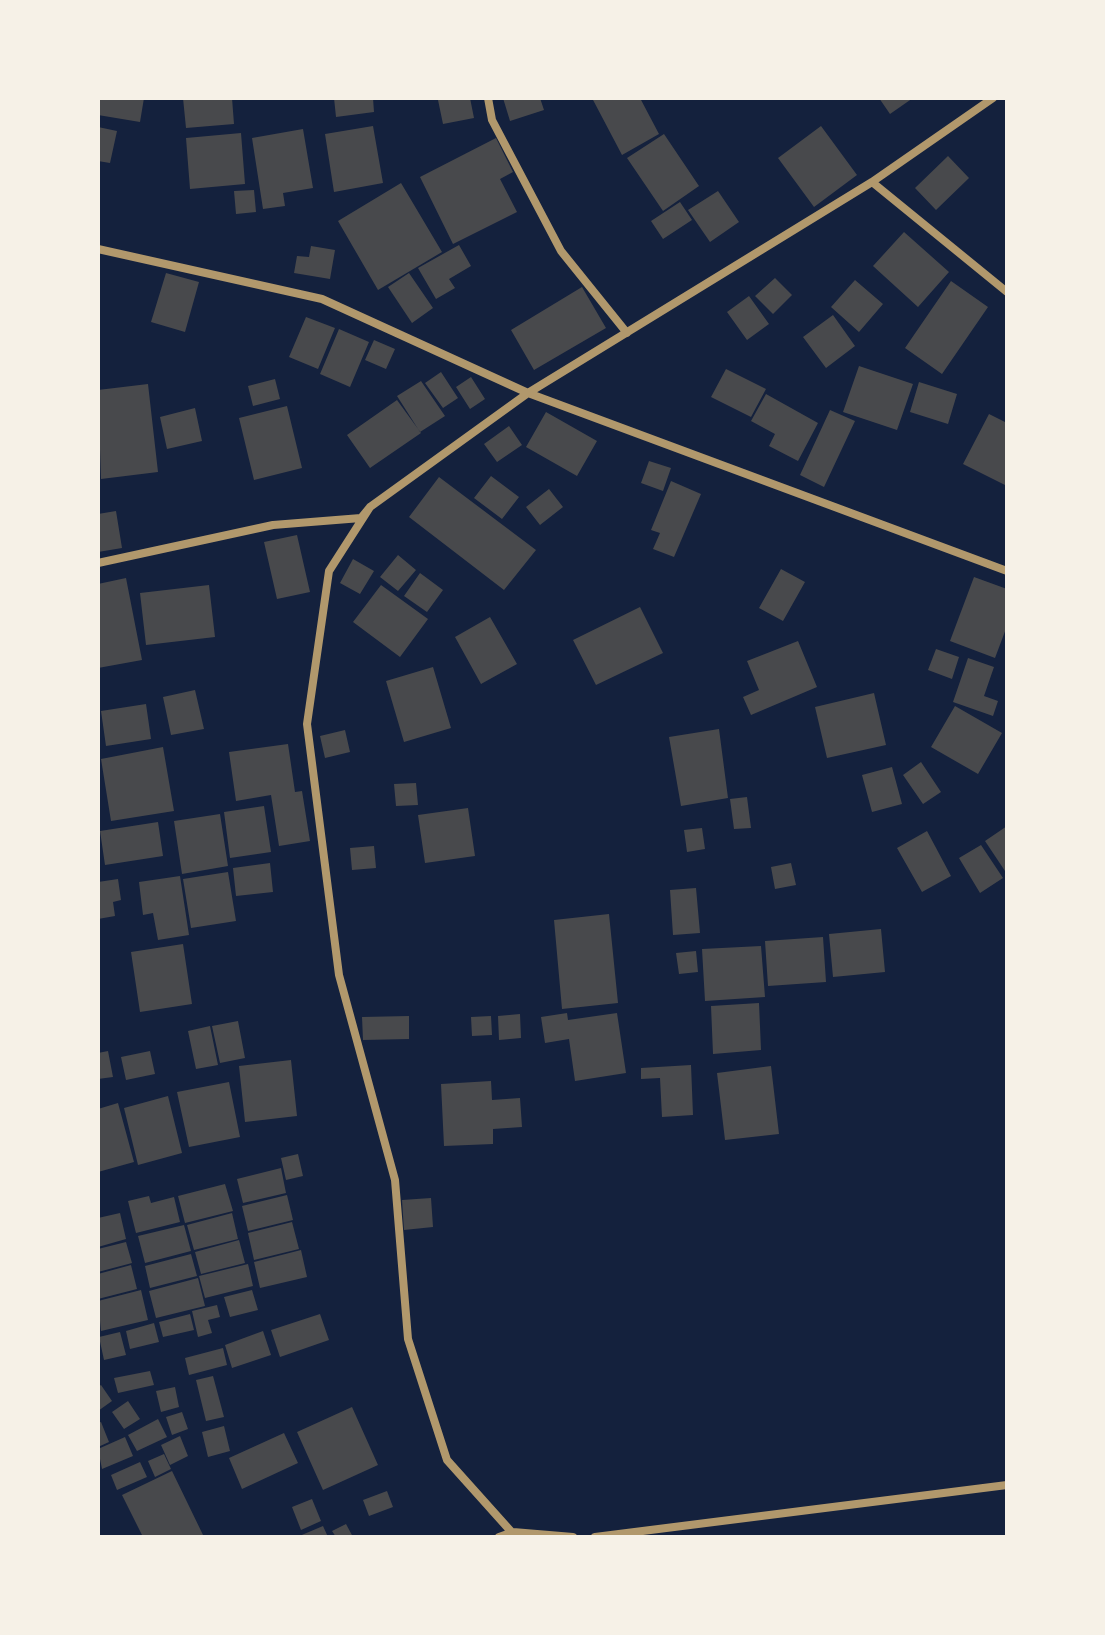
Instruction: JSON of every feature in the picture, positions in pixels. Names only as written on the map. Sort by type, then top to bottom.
[{"type":"street","points":[[488,98],[492,120],[561,251],[627,333]]},
{"type":"street","points":[[98,563],[273,525],[361,518],[370,507],[528,393],[872,182],[993,98]]},
{"type":"street","points":[[872,182],[1007,292]]},
{"type":"street","points":[[98,249],[322,299],[528,393],[1007,571]]},
{"type":"street","points":[[370,507],[329,571],[307,724],[339,975],[395,1180],[408,1339],[447,1460],[514,1534]]},
{"type":"street","points":[[595,1537],[1007,1485]]},
{"type":"street","points":[[499,1537],[514,1534],[573,1537]]},
{"type":"building","points":[[98,98],[144,98],[140,122],[98,115]]},
{"type":"building","points":[[183,98],[232,98],[234,124],[186,128]]},
{"type":"building","points":[[334,98],[373,98],[374,112],[336,117]]},
{"type":"building","points":[[470,98],[474,118],[443,124],[438,100]]},
{"type":"building","points":[[503,98],[540,98],[544,110],[510,121]]},
{"type":"building","points":[[592,98],[640,98],[659,134],[622,155]]},
{"type":"building","points":[[879,98],[913,98],[890,114]]},
{"type":"building","points":[[373,126],[383,183],[334,192],[325,134]]},
{"type":"building","points":[[821,126],[857,175],[814,207],[778,158]]},
{"type":"building","points":[[98,127],[117,131],[110,163],[98,161]]},
{"type":"building","points":[[303,129],[313,188],[283,193],[285,206],[263,209],[252,138]]},
{"type":"building","points":[[241,133],[245,184],[190,189],[186,138]]},
{"type":"building","points":[[664,134],[699,186],[663,211],[627,158]]},
{"type":"building","points":[[496,138],[513,172],[500,179],[517,212],[453,244],[420,177]]},
{"type":"building","points":[[948,156],[969,178],[936,210],[915,188]]},
{"type":"building","points":[[401,183],[442,252],[378,290],[338,221]]},
{"type":"building","points":[[254,190],[256,212],[236,214],[234,191]]},
{"type":"building","points":[[718,191],[739,222],[710,242],[688,210]]},
{"type":"building","points":[[680,202],[692,220],[663,239],[651,221]]},
{"type":"building","points":[[904,232],[949,272],[918,307],[873,266]]},
{"type":"building","points":[[459,245],[471,266],[449,279],[455,288],[436,299],[418,268]]},
{"type":"building","points":[[311,246],[335,250],[330,279],[294,273],[297,256],[309,257]]},
{"type":"building","points":[[166,273],[199,282],[185,332],[151,322]]},
{"type":"building","points":[[409,273],[433,308],[412,323],[388,287]]},
{"type":"building","points":[[775,278],[792,295],[773,314],[755,296]]},
{"type":"building","points":[[855,280],[883,304],[859,332],[831,307]]},
{"type":"building","points":[[951,281],[988,307],[942,374],[905,348]]},
{"type":"building","points":[[582,287],[606,328],[534,370],[511,330]]},
{"type":"building","points":[[749,296],[769,324],[747,340],[727,312]]},
{"type":"building","points":[[833,315],[855,346],[826,368],[803,337]]},
{"type":"building","points":[[306,317],[335,328],[318,369],[289,357]]},
{"type":"building","points":[[339,329],[369,342],[350,387],[320,374]]},
{"type":"building","points":[[374,340],[395,349],[386,369],[365,360]]},
{"type":"building","points":[[859,366],[913,384],[897,430],[843,412]]},
{"type":"building","points":[[726,369],[766,389],[751,417],[711,397]]},
{"type":"building","points":[[441,372],[458,398],[443,408],[425,383]]},
{"type":"building","points":[[471,377],[485,399],[470,409],[456,387]]},
{"type":"building","points":[[275,379],[280,399],[253,406],[248,386]]},
{"type":"building","points":[[421,381],[445,416],[420,432],[397,396]]},
{"type":"building","points":[[919,382],[957,394],[948,424],[910,412]]},
{"type":"building","points":[[148,384],[158,472],[101,479],[98,390]]},
{"type":"building","points":[[766,394],[818,423],[798,461],[769,446],[775,434],[751,421]]},
{"type":"building","points":[[397,400],[421,433],[370,468],[347,435]]},
{"type":"building","points":[[287,406],[302,468],[254,480],[239,418]]},
{"type":"building","points":[[195,408],[202,441],[167,449],[160,417]]},
{"type":"building","points":[[830,410],[855,421],[824,487],[800,475]]},
{"type":"building","points":[[546,412],[597,441],[577,476],[526,447]]},
{"type":"building","points":[[989,414],[1007,423],[1007,486],[963,464]]},
{"type":"building","points":[[509,426],[522,445],[497,462],[484,444]]},
{"type":"building","points":[[649,461],[671,468],[663,491],[641,483]]},
{"type":"building","points":[[491,476],[519,497],[502,519],[474,498]]},
{"type":"building","points":[[439,477],[536,550],[504,590],[409,517]]},
{"type":"building","points":[[671,481],[701,494],[674,557],[653,549],[660,533],[651,530]]},
{"type":"building","points":[[549,489],[563,507],[540,525],[526,507]]},
{"type":"building","points":[[116,511],[122,548],[98,552],[98,514]]},
{"type":"building","points":[[297,535],[310,592],[277,599],[264,542]]},
{"type":"building","points":[[398,555],[416,570],[398,591],[380,577]]},
{"type":"building","points":[[353,559],[374,571],[360,594],[340,583]]},
{"type":"building","points":[[781,569],[805,582],[783,621],[759,608]]},
{"type":"building","points":[[420,573],[443,590],[427,612],[404,596]]},
{"type":"building","points":[[974,577],[1007,589],[1007,626],[995,658],[950,641]]},
{"type":"building","points":[[126,578],[142,660],[98,668],[98,584]]},
{"type":"building","points":[[209,585],[215,637],[146,645],[140,593]]},
{"type":"building","points":[[381,585],[428,619],[400,657],[353,622]]},
{"type":"building","points":[[640,607],[663,653],[596,685],[573,640]]},
{"type":"building","points":[[490,617],[517,664],[481,684],[455,637]]},
{"type":"building","points":[[798,641],[817,687],[751,715],[743,697],[759,690],[747,661]]},
{"type":"building","points":[[936,649],[959,657],[952,679],[928,670]]},
{"type":"building","points":[[968,658],[994,667],[984,696],[998,701],[993,716],[953,702]]},
{"type":"building","points":[[433,667],[451,728],[404,742],[386,681]]},
{"type":"building","points":[[195,690],[204,729],[171,735],[163,697]]},
{"type":"building","points":[[874,693],[886,745],[827,758],[815,707]]},
{"type":"building","points":[[146,704],[151,739],[106,746],[101,711]]},
{"type":"building","points":[[955,706],[1002,733],[978,774],[931,747]]},
{"type":"building","points":[[719,729],[728,798],[681,806],[669,737]]},
{"type":"building","points":[[345,730],[350,752],[325,758],[320,736]]},
{"type":"building","points":[[288,744],[295,792],[302,791],[310,841],[279,846],[271,795],[236,801],[229,752]]},
{"type":"building","points":[[163,747],[174,811],[111,821],[101,759]]},
{"type":"building","points":[[921,762],[941,792],[923,804],[903,775]]},
{"type":"building","points":[[892,767],[902,804],[872,812],[862,775]]},
{"type":"building","points":[[416,783],[418,805],[396,806],[394,784]]},
{"type":"building","points":[[747,797],[751,828],[734,829],[730,799]]},
{"type":"building","points":[[264,806],[271,852],[230,858],[224,812]]},
{"type":"building","points":[[468,808],[475,856],[425,863],[418,815]]},
{"type":"building","points":[[220,814],[228,866],[182,874],[174,821]]},
{"type":"building","points":[[158,822],[163,856],[105,865],[100,831]]},
{"type":"building","points":[[1007,826],[1007,874],[985,841]]},
{"type":"building","points":[[702,828],[705,849],[687,852],[684,830]]},
{"type":"building","points":[[927,831],[951,876],[922,892],[897,848]]},
{"type":"building","points":[[981,845],[1003,878],[980,893],[959,858]]},
{"type":"building","points":[[374,846],[376,868],[352,870],[350,848]]},
{"type":"building","points":[[270,863],[273,892],[236,896],[233,868]]},
{"type":"building","points":[[791,863],[796,885],[775,889],[771,867]]},
{"type":"building","points":[[228,872],[236,921],[191,928],[183,879]]},
{"type":"building","points":[[180,876],[189,935],[158,940],[153,913],[143,915],[139,882]]},
{"type":"building","points":[[118,879],[121,900],[113,902],[115,916],[98,919],[98,882]]},
{"type":"building","points":[[696,888],[700,933],[673,935],[670,890]]},
{"type":"building","points":[[609,914],[618,1003],[562,1009],[554,920]]},
{"type":"building","points":[[881,929],[885,972],[833,977],[829,934]]},
{"type":"building","points":[[823,937],[826,982],[768,986],[765,941]]},
{"type":"building","points":[[183,944],[192,1004],[140,1012],[131,952]]},
{"type":"building","points":[[761,946],[765,997],[705,1001],[702,949]]},
{"type":"building","points":[[696,951],[698,972],[679,974],[676,953]]},
{"type":"building","points":[[759,1003],[761,1050],[713,1054],[711,1006]]},
{"type":"building","points":[[567,1013],[568,1020],[617,1013],[626,1073],[575,1081],[569,1039],[545,1043],[541,1017]]},
{"type":"building","points":[[520,1014],[521,1038],[499,1040],[498,1016]]},
{"type":"building","points":[[409,1016],[409,1039],[363,1040],[362,1017]]},
{"type":"building","points":[[491,1016],[492,1035],[472,1036],[471,1017]]},
{"type":"building","points":[[238,1021],[245,1058],[220,1063],[212,1026]]},
{"type":"building","points":[[210,1026],[218,1065],[196,1069],[188,1031]]},
{"type":"building","points":[[108,1051],[113,1077],[98,1079],[98,1053]]},
{"type":"building","points":[[150,1051],[155,1074],[126,1080],[121,1057]]},
{"type":"building","points":[[291,1060],[297,1116],[245,1122],[239,1066]]},
{"type":"building","points":[[691,1065],[693,1115],[662,1117],[660,1078],[641,1079],[641,1068]]},
{"type":"building","points":[[771,1066],[779,1134],[725,1140],[717,1073]]},
{"type":"building","points":[[491,1081],[492,1100],[520,1098],[522,1127],[493,1129],[493,1144],[444,1146],[441,1084]]},
{"type":"building","points":[[229,1082],[240,1137],[189,1147],[177,1092]]},
{"type":"building","points":[[168,1096],[182,1153],[138,1165],[124,1108]]},
{"type":"building","points":[[118,1103],[134,1162],[98,1172],[98,1109]]},
{"type":"building","points":[[298,1154],[303,1176],[286,1180],[281,1158]]},
{"type":"building","points":[[281,1168],[286,1193],[243,1203],[237,1179]]},
{"type":"building","points":[[225,1184],[233,1211],[185,1223],[178,1196]]},
{"type":"building","points":[[287,1195],[293,1220],[248,1231],[242,1206]]},
{"type":"building","points":[[149,1196],[151,1203],[174,1197],[180,1222],[136,1233],[128,1201]]},
{"type":"building","points":[[431,1198],[433,1227],[404,1230],[402,1200]]},
{"type":"building","points":[[120,1213],[126,1239],[98,1247],[98,1218]]},
{"type":"building","points":[[232,1213],[238,1239],[194,1250],[187,1225]]},
{"type":"building","points":[[292,1222],[299,1249],[254,1260],[248,1233]]},
{"type":"building","points":[[184,1225],[191,1251],[145,1263],[138,1236]]},
{"type":"building","points":[[239,1240],[245,1263],[201,1274],[195,1252]]},
{"type":"building","points":[[126,1242],[132,1263],[98,1272],[98,1249]]},
{"type":"building","points":[[301,1250],[307,1277],[260,1288],[254,1262]]},
{"type":"building","points":[[191,1254],[197,1276],[150,1288],[145,1266]]},
{"type":"building","points":[[248,1264],[253,1286],[205,1298],[199,1276]]},
{"type":"building","points":[[131,1265],[137,1289],[98,1299],[98,1274]]},
{"type":"building","points":[[198,1278],[205,1306],[156,1318],[149,1291]]},
{"type":"building","points":[[141,1290],[148,1320],[101,1331],[98,1301]]},
{"type":"building","points":[[252,1290],[258,1310],[230,1317],[224,1297]]},
{"type":"building","points":[[217,1305],[220,1317],[208,1320],[212,1333],[198,1337],[192,1311]]},
{"type":"building","points":[[190,1314],[194,1330],[163,1337],[159,1322]]},
{"type":"building","points":[[320,1314],[329,1340],[280,1357],[271,1330]]},
{"type":"building","points":[[154,1323],[159,1342],[130,1349],[126,1331]]},
{"type":"building","points":[[263,1331],[271,1355],[232,1368],[225,1345]]},
{"type":"building","points":[[120,1332],[126,1355],[104,1360],[99,1337]]},
{"type":"building","points":[[223,1348],[227,1365],[189,1375],[185,1358]]},
{"type":"building","points":[[150,1371],[154,1385],[118,1393],[114,1378]]},
{"type":"building","points":[[213,1376],[224,1417],[206,1421],[196,1380]]},
{"type":"building","points":[[101,1385],[112,1401],[98,1411],[98,1387]]},
{"type":"building","points":[[175,1387],[179,1407],[161,1412],[156,1391]]},
{"type":"building","points":[[128,1401],[140,1419],[124,1429],[112,1412]]},
{"type":"building","points":[[352,1407],[378,1465],[323,1490],[297,1432]]},
{"type":"building","points":[[182,1412],[188,1429],[172,1435],[166,1417]]},
{"type":"building","points":[[158,1419],[167,1437],[137,1451],[128,1435]]},
{"type":"building","points":[[101,1422],[109,1442],[98,1447],[98,1423]]},
{"type":"building","points":[[224,1426],[230,1451],[208,1457],[202,1432]]},
{"type":"building","points":[[284,1433],[298,1463],[242,1489],[229,1458]]},
{"type":"building","points":[[180,1436],[188,1456],[170,1465],[161,1445]]},
{"type":"building","points":[[125,1437],[133,1456],[102,1469],[98,1449]]},
{"type":"building","points":[[164,1454],[171,1469],[155,1477],[148,1461]]},
{"type":"building","points":[[140,1462],[147,1477],[117,1490],[111,1475]]},
{"type":"building","points":[[172,1471],[204,1537],[143,1537],[122,1495]]},
{"type":"building","points":[[387,1491],[393,1507],[369,1516],[363,1500]]},
{"type":"building","points":[[312,1499],[321,1521],[301,1530],[292,1507]]},
{"type":"building","points":[[346,1524],[353,1537],[336,1537],[332,1531]]},
{"type":"building","points":[[323,1526],[328,1537],[297,1537]]}]
